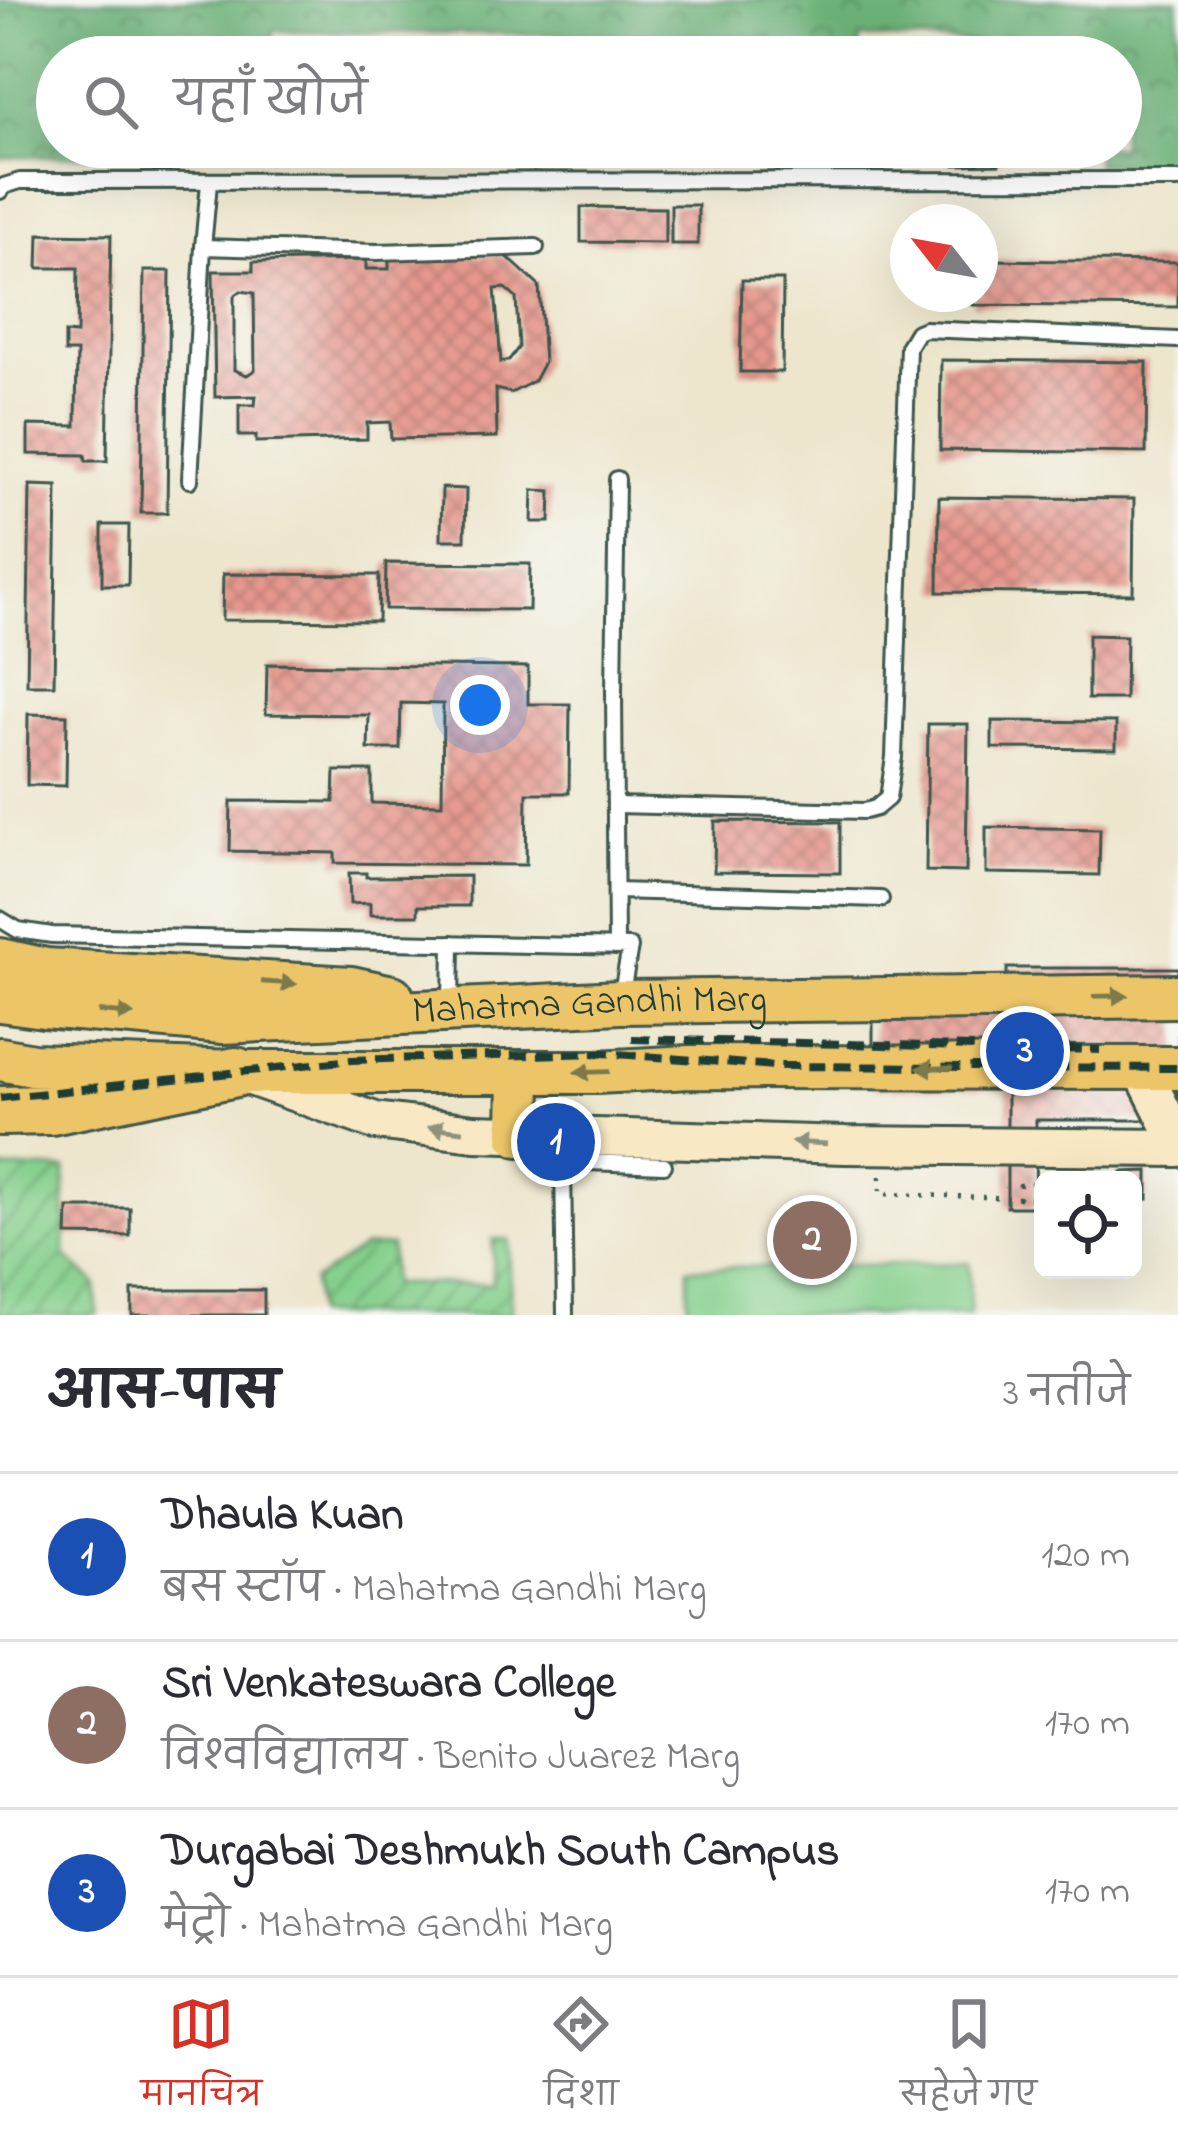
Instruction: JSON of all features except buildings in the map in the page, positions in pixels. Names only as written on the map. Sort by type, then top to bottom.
[{"type":"highway","points":[[0,1111],[50,1110],[236,1072]]},
{"type":"main road","points":[[0,960],[62,971],[351,988],[451,1010]]},
{"type":"main road","name":"Mahatma Gandhi Marg","points":[[0,1000],[223,1022],[620,1002],[1178,996]]},
{"type":"main road","name":"Mahatma Gandhi Marg","points":[[0,1060],[236,1072],[1160,1068]]},
{"type":"main road","points":[[519,1135],[520,1072]]},
{"type":"street","points":[[236,1072],[375,1121],[519,1135],[845,1145],[1178,1145],[1160,1068]]},
{"type":"lane","points":[[0,190],[20,182],[1178,180]]},
{"type":"lane","points":[[190,480],[209,183]]},
{"type":"lane","points":[[203,247],[377,252],[536,247]]},
{"type":"lane","points":[[615,806],[865,811],[888,798],[895,757],[908,347],[917,332],[1178,340]]},
{"type":"lane","points":[[616,947],[617,479]]},
{"type":"lane","points":[[616,892],[881,899]]},
{"type":"lane","points":[[0,920],[18,930],[52,935],[630,947],[620,1002]]},
{"type":"lane","points":[[451,1010],[452,944]]},
{"type":"lane","points":[[565,1315],[563,1161],[664,1165]]},
{"type":"path","points":[[895,1195],[1019,1198]]},
{"type":"green space","points":[[0,0],[1178,0],[1178,165],[1142,165],[1142,36],[273,31],[273,36],[36,36],[36,157],[0,158]]},
{"type":"green space","points":[[0,1169],[65,1169],[65,1256],[96,1284],[97,1315],[0,1315]]},
{"type":"green space","points":[[493,1239],[509,1240],[511,1315],[315,1315],[313,1281],[364,1247],[391,1246],[391,1284],[492,1284]]},
{"type":"green space","points":[[969,1263],[970,1315],[688,1315],[688,1268]]},
{"type":"railway","points":[[632,1039],[1100,1050]]},
{"type":"railway","points":[[0,1098],[351,1060],[603,1053],[775,1066],[1178,1068]]},
{"type":"place","name":"Durgabai Deshmukh South Campus","points":[[1025,1051]]},
{"type":"place","name":"Dhaula Kuan","points":[[556,1142]]},
{"type":"place","name":"Sri Venkateswara College","points":[[812,1240]]}]
